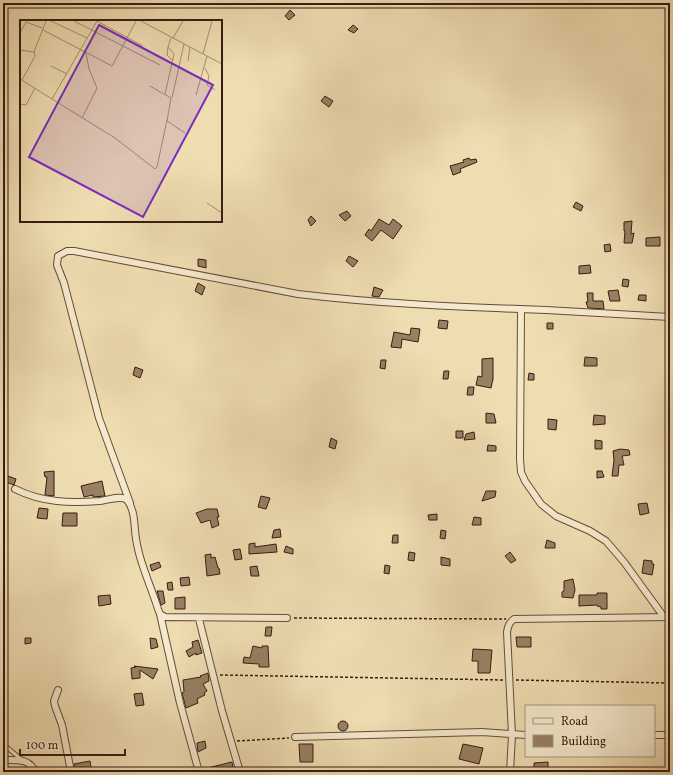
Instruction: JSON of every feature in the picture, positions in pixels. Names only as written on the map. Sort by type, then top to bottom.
[{"type":"street","points":[[199,772],[180,703],[160,614],[138,550],[134,518],[130,503],[99,418],[64,283],[57,265],[58,256],[61,253],[74,250],[298,294],[394,304],[670,317]]},
{"type":"street","points":[[522,309],[520,459],[521,472],[525,481],[541,504],[549,512],[598,536],[612,547],[667,617]]},
{"type":"street","points":[[15,489],[40,499],[54,502],[125,498],[130,503]]},
{"type":"street","points":[[160,614],[165,617],[199,619],[288,618]]},
{"type":"street","points":[[510,772],[512,735],[508,628],[509,624],[514,619],[667,617]]},
{"type":"street","points":[[199,619],[230,741],[240,772]]},
{"type":"street","points":[[58,690],[54,700],[62,725],[71,772]]},
{"type":"street","points":[[295,737],[482,732],[525,735]]},
{"type":"street","points":[[655,735],[670,735]]},
{"type":"street","points":[[3,760],[22,760],[30,763],[35,772]]},
{"type":"lane","points":[[3,744],[22,760]]},
{"type":"path","points":[[288,618],[514,619]]},
{"type":"path","points":[[213,675],[670,683]]},
{"type":"path","points":[[230,741],[295,737]]},
{"type":"building","points":[[290,10],[295,15],[289,20],[285,16]]},
{"type":"building","points":[[353,25],[358,29],[354,33],[348,30]]},
{"type":"building","points":[[325,96],[333,101],[329,107],[321,101]]},
{"type":"building","points":[[469,158],[470,160],[476,159],[477,162],[460,169],[461,172],[453,175],[450,166],[464,162],[463,160]]},
{"type":"building","points":[[576,202],[583,206],[581,211],[573,207]]},
{"type":"building","points":[[347,211],[351,216],[345,221],[339,215]]},
{"type":"building","points":[[311,216],[316,221],[311,226],[308,220]]},
{"type":"building","points":[[379,219],[389,225],[393,219],[402,226],[393,239],[381,230],[372,241],[365,235],[369,229],[371,231]]},
{"type":"building","points":[[632,221],[631,234],[634,233],[632,243],[624,243],[624,222]]},
{"type":"building","points":[[660,237],[660,246],[646,246],[646,238]]},
{"type":"building","points":[[610,244],[611,251],[605,252],[604,245]]},
{"type":"building","points":[[349,256],[358,261],[353,267],[346,261]]},
{"type":"building","points":[[198,259],[206,260],[206,268],[198,266]]},
{"type":"building","points":[[590,265],[591,273],[579,274],[579,266]]},
{"type":"building","points":[[623,279],[629,280],[628,287],[622,286]]},
{"type":"building","points":[[198,283],[205,287],[202,295],[195,291]]},
{"type":"building","points":[[374,287],[383,290],[379,297],[372,296]]},
{"type":"building","points":[[618,290],[620,301],[610,301],[608,291]]},
{"type":"building","points":[[587,293],[593,293],[593,301],[603,301],[604,309],[588,308],[586,302],[588,302]]},
{"type":"building","points":[[639,295],[646,295],[646,301],[638,300]]},
{"type":"building","points":[[439,320],[448,321],[447,329],[438,328]]},
{"type":"building","points":[[547,323],[553,323],[553,329],[547,329]]},
{"type":"building","points":[[411,328],[420,329],[418,342],[402,339],[401,348],[391,347],[394,332],[410,335]]},
{"type":"building","points":[[585,357],[597,358],[597,366],[584,366]]},
{"type":"building","points":[[493,358],[493,379],[491,388],[476,385],[478,376],[482,377],[482,359]]},
{"type":"building","points":[[381,360],[386,360],[385,369],[380,368]]},
{"type":"building","points":[[135,367],[143,370],[140,378],[133,375]]},
{"type":"building","points":[[444,371],[449,371],[448,379],[443,379]]},
{"type":"building","points":[[529,373],[534,374],[534,380],[528,380]]},
{"type":"building","points":[[468,387],[474,387],[473,395],[467,395]]},
{"type":"building","points":[[486,413],[494,414],[496,423],[486,423]]},
{"type":"building","points":[[594,415],[605,416],[605,424],[593,425]]},
{"type":"building","points":[[548,419],[557,420],[556,430],[548,429]]},
{"type":"building","points":[[456,431],[463,431],[463,438],[456,438]]},
{"type":"building","points":[[474,432],[475,439],[464,440],[466,434]]},
{"type":"building","points":[[331,438],[337,441],[335,449],[329,447]]},
{"type":"building","points":[[595,440],[602,441],[602,449],[595,449]]},
{"type":"building","points":[[488,445],[496,446],[496,451],[487,451]]},
{"type":"building","points":[[620,449],[629,450],[630,455],[622,456],[624,465],[619,465],[618,476],[612,476],[614,460],[613,451]]},
{"type":"building","points":[[54,471],[54,496],[45,495],[47,477],[45,477],[44,472]]},
{"type":"building","points":[[597,471],[602,471],[604,477],[597,478]]},
{"type":"building","points":[[8,476],[16,479],[14,485],[6,482]]},
{"type":"building","points":[[102,481],[105,496],[93,497],[93,495],[84,497],[81,486]]},
{"type":"building","points":[[486,491],[496,491],[495,497],[482,501]]},
{"type":"building","points":[[261,496],[270,498],[266,509],[258,507]]},
{"type":"building","points":[[647,503],[649,513],[640,515],[638,504]]},
{"type":"building","points":[[39,508],[48,509],[47,519],[37,518]]},
{"type":"building","points":[[207,509],[217,509],[219,525],[212,528],[210,520],[201,523],[196,513]]},
{"type":"building","points":[[63,513],[77,513],[77,526],[62,526]]},
{"type":"building","points":[[437,514],[437,520],[429,520],[428,515]]},
{"type":"building","points":[[474,517],[481,518],[481,525],[472,525]]},
{"type":"building","points":[[280,529],[281,537],[272,538],[274,530]]},
{"type":"building","points":[[441,530],[446,531],[445,539],[440,538]]},
{"type":"building","points":[[393,535],[398,535],[398,543],[392,543]]},
{"type":"building","points":[[547,540],[555,543],[555,548],[545,548]]},
{"type":"building","points":[[255,543],[255,547],[276,544],[277,552],[249,554],[249,544]]},
{"type":"building","points":[[286,546],[293,549],[293,554],[284,552]]},
{"type":"building","points":[[240,549],[242,559],[235,560],[233,550]]},
{"type":"building","points":[[409,552],[415,553],[414,561],[408,560]]},
{"type":"building","points":[[510,552],[516,560],[511,563],[505,556]]},
{"type":"building","points":[[211,554],[211,558],[215,557],[220,574],[207,576],[205,555]]},
{"type":"building","points":[[441,557],[450,559],[450,566],[441,565]]},
{"type":"building","points":[[644,560],[652,561],[652,564],[654,564],[652,575],[642,573]]},
{"type":"building","points":[[159,562],[161,567],[152,571],[150,565]]},
{"type":"building","points":[[385,565],[390,566],[389,574],[384,573]]},
{"type":"building","points":[[257,566],[259,576],[251,576],[250,567]]},
{"type":"building","points":[[189,577],[190,585],[181,586],[180,578]]},
{"type":"building","points":[[573,579],[575,590],[573,598],[562,597],[562,592],[564,591],[564,581]]},
{"type":"building","points":[[172,582],[173,590],[168,590],[167,583]]},
{"type":"building","points":[[157,591],[163,591],[165,603],[161,605]]},
{"type":"building","points":[[597,593],[607,593],[607,609],[601,609],[601,607],[597,605],[579,606],[579,595],[597,595]]},
{"type":"building","points":[[110,595],[111,604],[99,606],[98,596]]},
{"type":"building","points":[[185,597],[185,609],[175,609],[175,598]]},
{"type":"building","points":[[266,627],[272,627],[271,636],[265,636]]},
{"type":"building","points":[[516,637],[531,637],[531,647],[517,647]]},
{"type":"building","points":[[25,638],[31,638],[31,643],[25,644]]},
{"type":"building","points":[[150,638],[156,639],[158,647],[151,649]]},
{"type":"building","points":[[198,640],[202,653],[196,655],[196,653],[189,657],[186,651],[193,647],[192,642]]},
{"type":"building","points":[[253,646],[262,648],[262,646],[268,646],[269,667],[259,667],[259,664],[243,663],[244,657],[250,658]]},
{"type":"building","points":[[473,649],[492,650],[490,673],[478,673],[478,661],[472,661]]},
{"type":"building","points":[[134,666],[158,669],[153,679],[140,670],[140,678],[132,679],[131,668],[136,667]]},
{"type":"building","points":[[208,673],[209,681],[203,684],[207,691],[204,693],[205,695],[197,699],[198,703],[186,708],[182,693],[184,692],[183,680],[201,677],[200,676]]},
{"type":"building","points":[[142,693],[144,705],[136,706],[134,694]]},
{"type":"building","points":[[341,721],[345,721],[348,726],[345,731],[341,731],[338,728],[338,724]]},
{"type":"building","points":[[205,741],[206,748],[198,752],[197,743]]},
{"type":"building","points":[[299,744],[313,744],[313,762],[300,762]]},
{"type":"building","points":[[463,744],[483,748],[479,764],[459,759]]},
{"type":"building","points":[[90,761],[92,772],[75,772],[74,764]]},
{"type":"building","points":[[232,762],[234,772],[203,772],[203,769]]},
{"type":"building","points":[[548,762],[548,772],[534,772],[534,763]]}]
